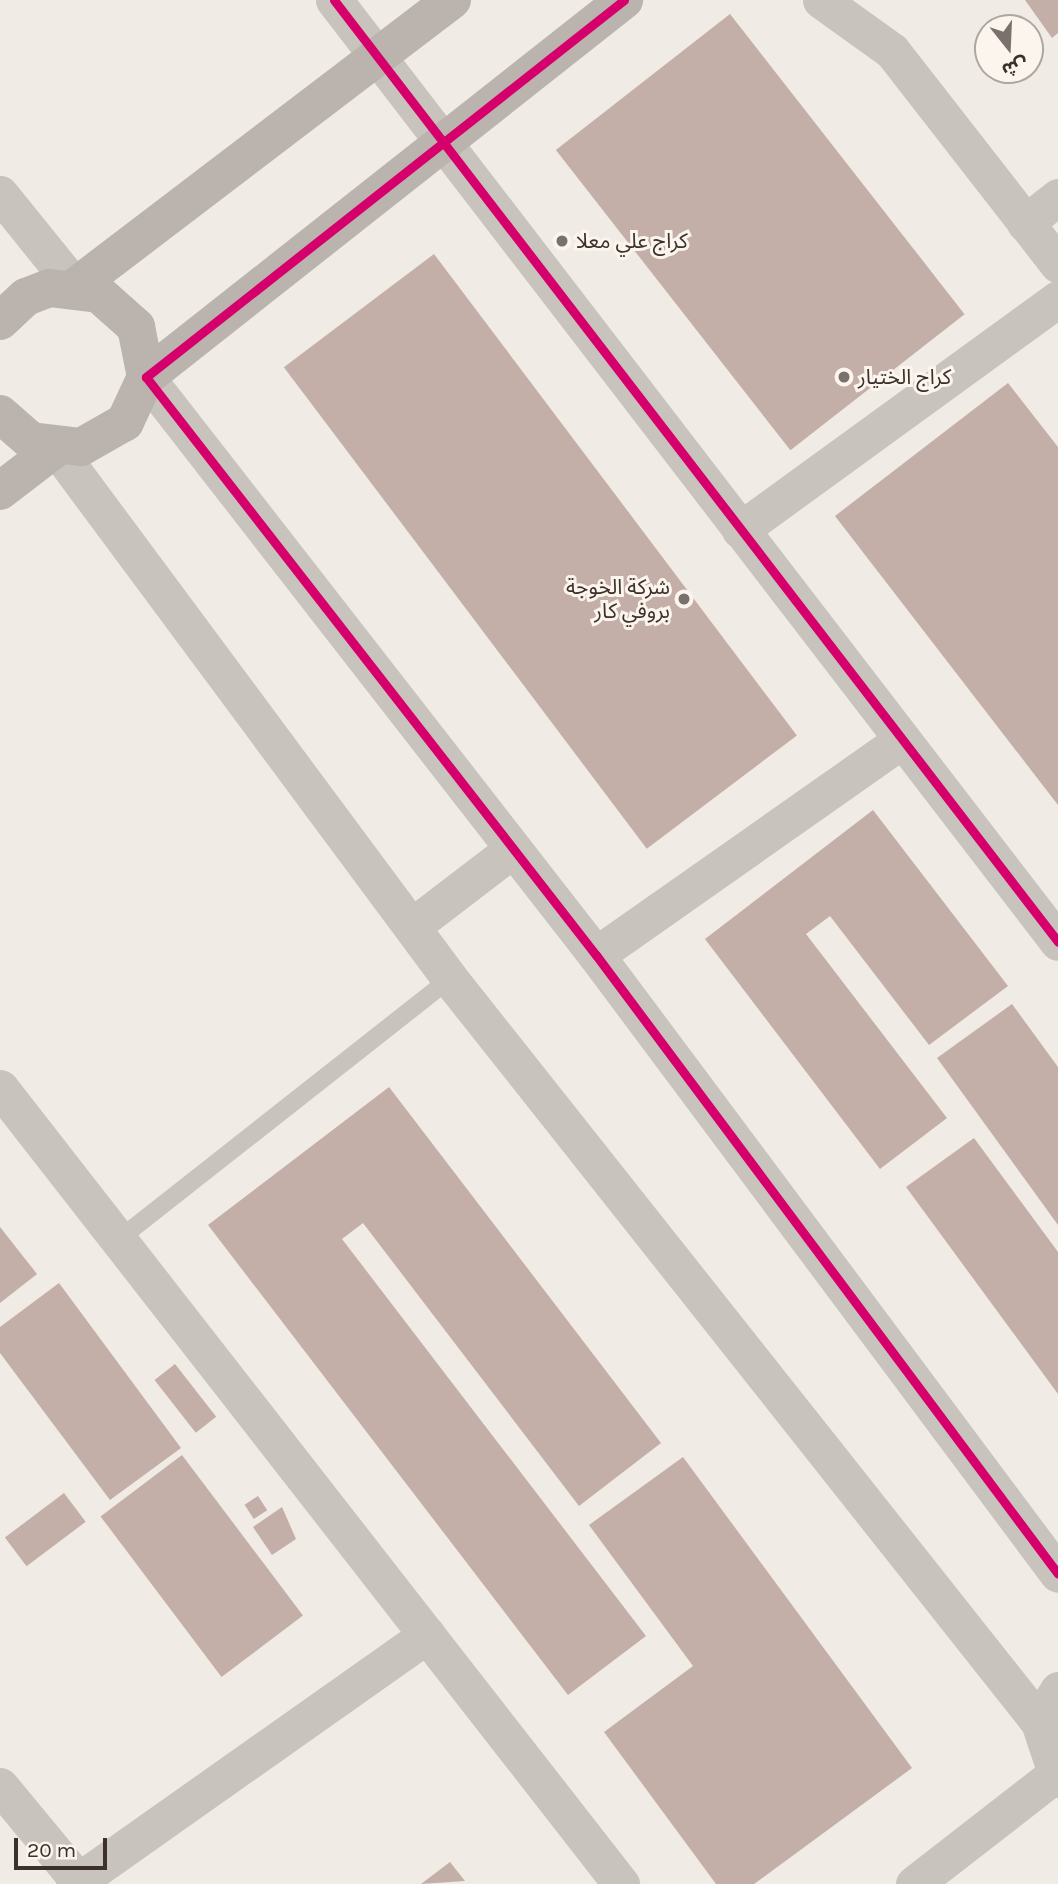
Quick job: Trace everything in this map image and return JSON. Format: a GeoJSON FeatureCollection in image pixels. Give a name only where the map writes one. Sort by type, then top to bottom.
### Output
{"type":"FeatureCollection","features":[{"type":"Feature","properties":{"kind":"street"},"geometry":{"type":"LineString","coordinates":[[334,0],[1058,942]]}},
{"type":"Feature","properties":{"kind":"street"},"geometry":{"type":"LineString","coordinates":[[0,321],[26,297],[75,287],[452,0]]}},
{"type":"Feature","properties":{"kind":"street"},"geometry":{"type":"LineString","coordinates":[[0,414],[31,441],[56,448],[81,447],[115,430],[139,401],[146,377],[624,0]]}},
{"type":"Feature","properties":{"kind":"street"},"geometry":{"type":"LineString","coordinates":[[821,0],[892,51],[1058,264]]}},
{"type":"Feature","properties":{"kind":"street"},"geometry":{"type":"LineString","coordinates":[[0,194],[75,287],[121,308],[136,327],[146,377],[596,955],[1058,1574]]}},
{"type":"Feature","properties":{"kind":"street"},"geometry":{"type":"LineString","coordinates":[[1025,223],[1058,197]]}},
{"type":"Feature","properties":{"kind":"street"},"geometry":{"type":"LineString","coordinates":[[740,530],[1058,299]]}},
{"type":"Feature","properties":{"kind":"street"},"geometry":{"type":"LineString","coordinates":[[0,491],[56,448]]}},
{"type":"Feature","properties":{"kind":"street"},"geometry":{"type":"LineString","coordinates":[[56,448],[415,924],[450,979],[1039,1722],[1056,1778],[914,1884]]}},
{"type":"Feature","properties":{"kind":"street"},"geometry":{"type":"LineString","coordinates":[[596,955],[902,740]]}},
{"type":"Feature","properties":{"kind":"street"},"geometry":{"type":"LineString","coordinates":[[415,924],[513,849]]}},
{"type":"Feature","properties":{"kind":"street"},"geometry":{"type":"LineString","coordinates":[[0,1088],[621,1884]]}},
{"type":"Feature","properties":{"kind":"street"},"geometry":{"type":"LineString","coordinates":[[0,1786],[78,1883],[427,1635]]}},
{"type":"Feature","properties":{"kind":"street"},"geometry":{"type":"LineString","coordinates":[[1039,1722],[1058,1690]]}},
{"type":"Feature","properties":{"kind":"lane"},"geometry":{"type":"LineString","coordinates":[[118,1240],[450,979]]}},
{"type":"Feature","properties":{"kind":"building"},"geometry":{"type":"Polygon","coordinates":[[[1025,0],[1058,0],[1058,33],[1052,38],[1044,27],[1044,14],[1035,14],[1025,0]]]}},
{"type":"Feature","properties":{"kind":"building"},"geometry":{"type":"Polygon","coordinates":[[[730,14],[965,314],[790,450],[556,150],[730,14]]]}},
{"type":"Feature","properties":{"kind":"building"},"geometry":{"type":"Polygon","coordinates":[[[434,254],[797,736],[647,849],[284,367],[434,254]]]}},
{"type":"Feature","properties":{"kind":"building"},"geometry":{"type":"Polygon","coordinates":[[[1008,383],[1058,447],[1058,805],[835,516],[1008,383]]]}},
{"type":"Feature","properties":{"kind":"building"},"geometry":{"type":"Polygon","coordinates":[[[873,810],[1008,986],[929,1045],[830,916],[806,934],[947,1118],[880,1169],[705,939],[873,810]]]}},
{"type":"Feature","properties":{"kind":"building"},"geometry":{"type":"Polygon","coordinates":[[[1012,1004],[1058,1067],[1058,1225],[937,1058],[1012,1004]]]}},
{"type":"Feature","properties":{"kind":"building"},"geometry":{"type":"Polygon","coordinates":[[[389,1087],[661,1443],[579,1506],[363,1223],[342,1239],[646,1636],[568,1695],[208,1225],[389,1087]]]}},
{"type":"Feature","properties":{"kind":"building"},"geometry":{"type":"Polygon","coordinates":[[[974,1138],[1058,1252],[1058,1394],[906,1187],[974,1138]]]}},
{"type":"Feature","properties":{"kind":"building"},"geometry":{"type":"Polygon","coordinates":[[[0,1227],[37,1274],[0,1303],[0,1227]]]}},
{"type":"Feature","properties":{"kind":"building"},"geometry":{"type":"Polygon","coordinates":[[[59,1283],[181,1448],[110,1500],[0,1353],[0,1327],[59,1283]]]}},
{"type":"Feature","properties":{"kind":"building"},"geometry":{"type":"Polygon","coordinates":[[[175,1364],[216,1417],[196,1433],[155,1380],[175,1364]]]}},
{"type":"Feature","properties":{"kind":"building"},"geometry":{"type":"Polygon","coordinates":[[[182,1455],[303,1616],[222,1677],[101,1516],[182,1455]]]}},
{"type":"Feature","properties":{"kind":"building"},"geometry":{"type":"Polygon","coordinates":[[[683,1457],[912,1768],[754,1884],[716,1884],[604,1732],[693,1666],[589,1525],[683,1457]]]}},
{"type":"Feature","properties":{"kind":"building"},"geometry":{"type":"Polygon","coordinates":[[[64,1493],[86,1522],[27,1566],[5,1538],[64,1493]]]}},
{"type":"Feature","properties":{"kind":"building"},"geometry":{"type":"Polygon","coordinates":[[[258,1496],[267,1510],[254,1519],[245,1505],[258,1496]]]}},
{"type":"Feature","properties":{"kind":"building"},"geometry":{"type":"Polygon","coordinates":[[[282,1507],[296,1539],[272,1555],[253,1527],[282,1507]]]}},
{"type":"Feature","properties":{"kind":"building"},"geometry":{"type":"Polygon","coordinates":[[[450,1862],[465,1881],[421,1884],[450,1862]]]}},
{"type":"Feature","properties":{"kind":"cycle path"},"geometry":{"type":"LineString","coordinates":[[334,0],[1058,942]]}},
{"type":"Feature","properties":{"kind":"cycle path"},"geometry":{"type":"LineString","coordinates":[[624,0],[146,377],[596,955],[1058,1574]]}},
{"type":"Feature","properties":{"kind":"place","name":"كراج علي معلا"},"geometry":{"type":"Point","coordinates":[562,241]}},
{"type":"Feature","properties":{"kind":"place","name":"كراج الختيار"},"geometry":{"type":"Point","coordinates":[844,377]}},
{"type":"Feature","properties":{"kind":"place","name":"شركة الخوجة بروفي كار"},"geometry":{"type":"Point","coordinates":[684,599]}}]}
